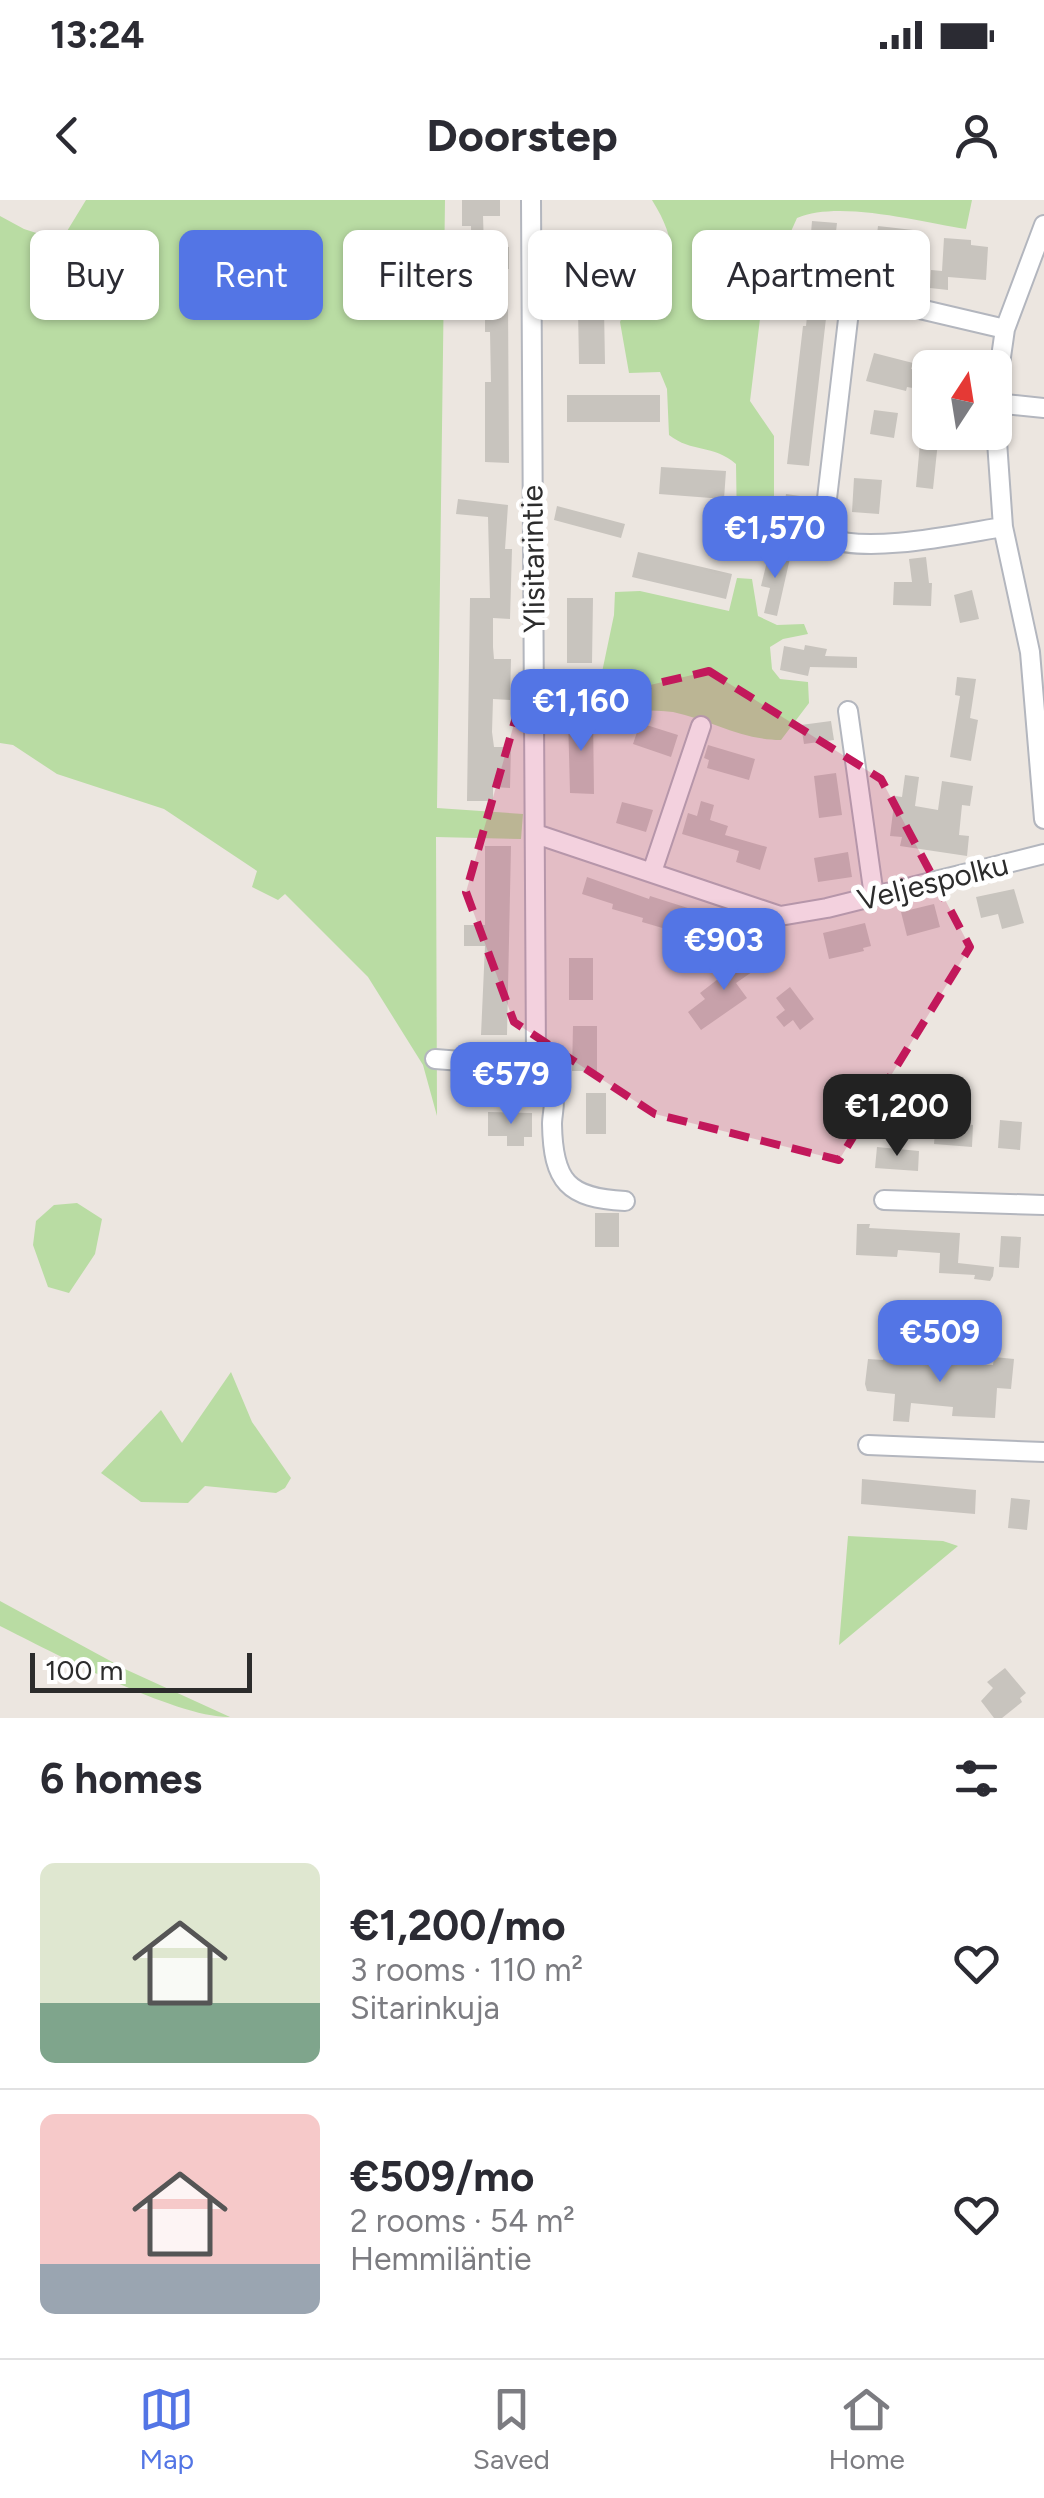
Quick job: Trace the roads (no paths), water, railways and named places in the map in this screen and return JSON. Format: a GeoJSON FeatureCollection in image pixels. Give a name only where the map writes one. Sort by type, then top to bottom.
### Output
{"type":"FeatureCollection","features":[{"type":"Feature","properties":{"kind":"street","name":"Ylisitarintie"},"geometry":{"type":"LineString","coordinates":[[531,200],[536,1058],[553,1093],[553,1144],[562,1176],[571,1188],[590,1200],[625,1202]]}},
{"type":"Feature","properties":{"kind":"street"},"geometry":{"type":"LineString","coordinates":[[1002,350],[1005,328],[1044,225]]}},
{"type":"Feature","properties":{"kind":"street"},"geometry":{"type":"LineString","coordinates":[[1003,527],[923,539],[850,543],[829,538],[824,524],[850,312],[858,300],[872,298],[1005,328]]}},
{"type":"Feature","properties":{"kind":"street"},"geometry":{"type":"LineString","coordinates":[[1012,403],[1044,408]]}},
{"type":"Feature","properties":{"kind":"street"},"geometry":{"type":"LineString","coordinates":[[998,450],[1003,527],[1030,652],[1044,820]]}},
{"type":"Feature","properties":{"kind":"street"},"geometry":{"type":"LineString","coordinates":[[848,711],[874,896]]}},
{"type":"Feature","properties":{"kind":"street"},"geometry":{"type":"LineString","coordinates":[[652,872],[700,726]]}},
{"type":"Feature","properties":{"kind":"street","name":"Veljespolku"},"geometry":{"type":"LineString","coordinates":[[536,834],[780,916],[1044,854]]}},
{"type":"Feature","properties":{"kind":"street"},"geometry":{"type":"LineString","coordinates":[[435,1059],[501,1064],[536,1058]]}},
{"type":"Feature","properties":{"kind":"street"},"geometry":{"type":"LineString","coordinates":[[884,1200],[1044,1205]]}},
{"type":"Feature","properties":{"kind":"street"},"geometry":{"type":"LineString","coordinates":[[868,1444],[1044,1452]]}}]}
